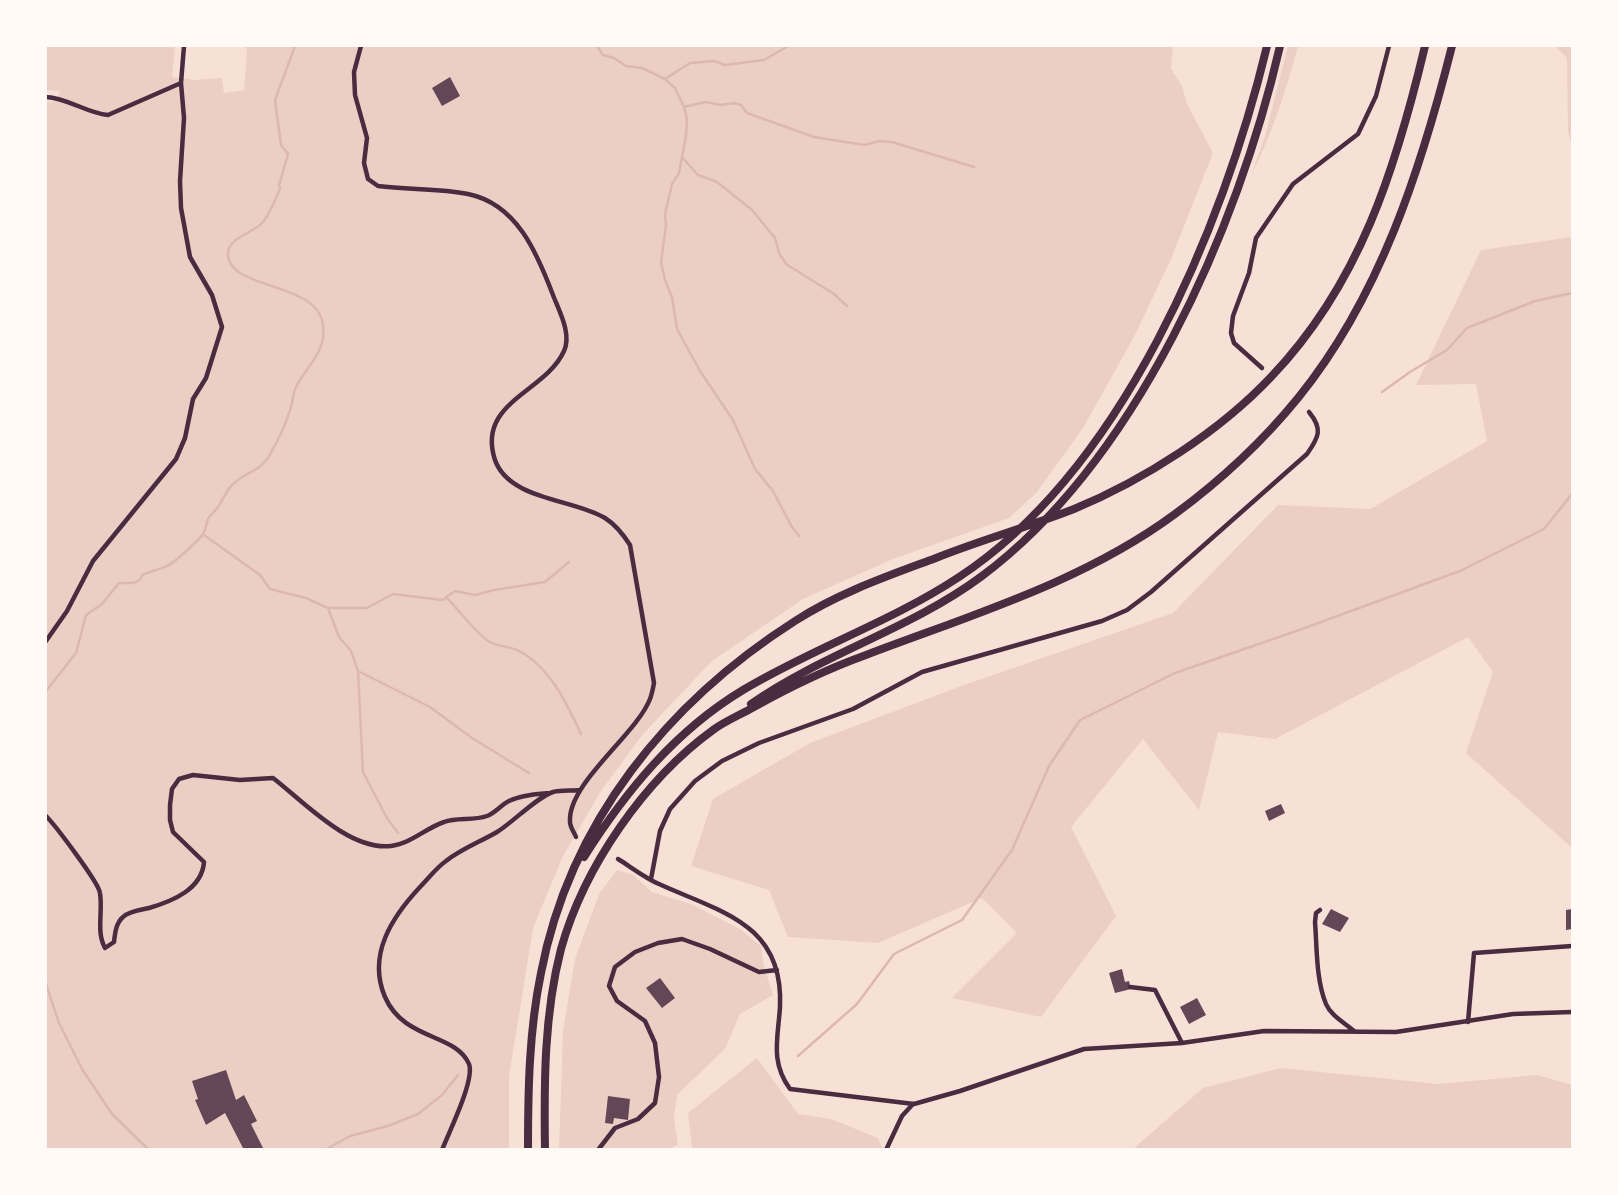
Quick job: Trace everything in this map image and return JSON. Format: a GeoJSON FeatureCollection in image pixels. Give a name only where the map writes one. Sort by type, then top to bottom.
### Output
{"type":"FeatureCollection","features":[{"type":"Feature","properties":{"kind":"highway"},"geometry":{"type":"LineString","coordinates":[[568,884],[611,815],[636,782],[665,750],[695,723],[743,690],[805,656],[888,617],[959,577],[1027,522],[1066,478],[1088,451],[1128,389],[1185,282],[1217,209],[1237,151],[1267,46]]}},
{"type":"Feature","properties":{"kind":"highway"},"geometry":{"type":"LineString","coordinates":[[545,1150],[544,1068],[551,1003],[562,949],[582,892],[624,820],[666,771],[714,729],[781,683],[896,628],[981,577],[1036,531],[1079,482],[1142,392],[1195,290],[1233,202],[1251,150],[1280,46]]}},
{"type":"Feature","properties":{"kind":"highway"},"geometry":{"type":"LineString","coordinates":[[528,1150],[528,1081],[541,973],[568,884],[603,809],[628,773],[685,706],[746,654],[798,619],[852,590],[1076,508],[1144,474],[1209,431],[1270,378],[1310,331],[1356,257],[1382,197],[1403,134],[1425,46]]}},
{"type":"Feature","properties":{"kind":"highway"},"geometry":{"type":"LineString","coordinates":[[714,729],[818,674],[1008,602],[1101,562],[1173,516],[1229,471],[1298,398],[1334,347],[1358,305],[1407,199],[1436,110],[1452,46]]}},
{"type":"Feature","properties":{"kind":"street"},"geometry":{"type":"LineString","coordinates":[[46,641],[67,611],[93,561],[176,459],[185,439],[193,398],[206,378],[222,327],[212,295],[190,257],[181,208],[184,118],[181,83],[184,46]]}},
{"type":"Feature","properties":{"kind":"street"},"geometry":{"type":"LineString","coordinates":[[361,46],[354,72],[355,95],[367,138],[364,163],[368,179],[378,186],[470,195],[503,209],[524,234],[545,274],[559,312],[567,337],[565,350],[554,366],[499,414],[492,449],[497,465],[506,478],[533,493],[603,517],[619,529],[630,545],[653,683],[650,699],[641,715],[580,790],[571,807],[569,824],[576,837]]}},
{"type":"Feature","properties":{"kind":"street"},"geometry":{"type":"LineString","coordinates":[[1262,368],[1234,343],[1231,334],[1233,316],[1249,273],[1256,238],[1293,184],[1358,134],[1376,96],[1389,46]]}},
{"type":"Feature","properties":{"kind":"street"},"geometry":{"type":"LineString","coordinates":[[46,97],[56,98],[96,114],[108,115],[181,83]]}},
{"type":"Feature","properties":{"kind":"street"},"geometry":{"type":"LineString","coordinates":[[651,880],[660,831],[670,809],[695,781],[722,761],[759,743],[853,709],[922,672],[1102,621],[1127,610],[1151,592],[1307,454],[1318,435],[1318,423],[1309,412]]}},
{"type":"Feature","properties":{"kind":"street"},"geometry":{"type":"LineString","coordinates":[[46,816],[100,890],[100,939],[105,948],[114,942],[116,929],[124,915],[178,897],[192,888],[203,874],[204,862],[173,832],[170,820],[172,789],[179,779],[193,775],[240,779],[273,778],[346,834],[367,844],[391,846],[447,821],[486,816],[510,801],[533,794],[580,790]]}},
{"type":"Feature","properties":{"kind":"street"},"geometry":{"type":"LineString","coordinates":[[442,1150],[469,1079],[470,1066],[461,1051],[410,1027],[396,1015],[380,981],[379,961],[383,938],[401,909],[446,860],[498,831],[551,793]]}},
{"type":"Feature","properties":{"kind":"street"},"geometry":{"type":"LineString","coordinates":[[618,859],[651,880],[707,903],[753,931],[769,947],[777,970],[780,1003],[776,1058],[781,1077],[790,1089],[914,1104],[1084,1049],[1182,1043],[1264,1031],[1396,1032],[1513,1014],[1573,1012]]}},
{"type":"Feature","properties":{"kind":"street"},"geometry":{"type":"LineString","coordinates":[[1320,910],[1316,913],[1315,922],[1326,1005],[1355,1032]]}},
{"type":"Feature","properties":{"kind":"street"},"geometry":{"type":"LineString","coordinates":[[598,1150],[615,1128],[638,1119],[655,1103],[659,1077],[655,1043],[645,1021],[617,1001],[609,986],[615,967],[635,952],[658,943],[682,939],[759,972],[777,970]]}},
{"type":"Feature","properties":{"kind":"street"},"geometry":{"type":"LineString","coordinates":[[1468,1022],[1474,953],[1573,946]]}},
{"type":"Feature","properties":{"kind":"street"},"geometry":{"type":"LineString","coordinates":[[1130,986],[1154,990],[1182,1043]]}},
{"type":"Feature","properties":{"kind":"street"},"geometry":{"type":"LineString","coordinates":[[886,1150],[902,1116],[914,1104]]}},
{"type":"Feature","properties":{"kind":"shaded area"},"geometry":{"type":"Polygon","coordinates":[[[46,46],[175,46],[172,77],[196,80],[222,78],[224,93],[244,90],[247,50],[244,46],[1173,46],[1171,69],[1182,86],[1187,104],[1213,153],[1171,259],[1134,337],[1083,428],[1037,492],[1009,518],[893,559],[803,599],[712,661],[643,734],[601,791],[563,856],[533,928],[509,1077],[509,1149],[46,1149],[46,102],[56,101],[60,91],[46,90],[46,46]]]}},
{"type":"Feature","properties":{"kind":"shaded area"},"geometry":{"type":"Polygon","coordinates":[[[1288,46],[1298,46],[1278,112],[1251,176],[1265,136],[1288,46]]]}},
{"type":"Feature","properties":{"kind":"shaded area"},"geometry":{"type":"Polygon","coordinates":[[[1555,46],[1572,46],[1572,147],[1568,132],[1567,58],[1555,46]]]}},
{"type":"Feature","properties":{"kind":"shaded area"},"geometry":{"type":"Polygon","coordinates":[[[1572,237],[1572,848],[1466,753],[1493,672],[1468,637],[1275,739],[1218,732],[1199,810],[1143,739],[1071,827],[1116,916],[1041,1017],[952,998],[1017,933],[982,898],[878,943],[788,937],[769,890],[691,866],[713,799],[810,743],[964,685],[1173,613],[1278,505],[1370,509],[1487,441],[1476,384],[1416,385],[1481,250],[1572,237]]]}},
{"type":"Feature","properties":{"kind":"shaded area"},"geometry":{"type":"Polygon","coordinates":[[[617,870],[633,875],[652,892],[691,904],[740,929],[761,946],[763,963],[773,995],[740,1014],[725,1049],[677,1095],[674,1118],[678,1145],[666,1150],[559,1150],[563,1031],[575,959],[599,894],[617,870]]]}},
{"type":"Feature","properties":{"kind":"shaded area"},"geometry":{"type":"Polygon","coordinates":[[[757,1058],[798,1114],[831,1119],[878,1138],[883,1149],[692,1149],[688,1113],[757,1058]]]}},
{"type":"Feature","properties":{"kind":"shaded area"},"geometry":{"type":"Polygon","coordinates":[[[1281,1068],[1438,1084],[1537,1075],[1572,1085],[1572,1149],[1133,1149],[1203,1088],[1281,1068]]]}},
{"type":"Feature","properties":{"kind":"building"},"geometry":{"type":"Polygon","coordinates":[[[450,77],[460,96],[442,106],[432,88],[450,77]]]}},
{"type":"Feature","properties":{"kind":"building"},"geometry":{"type":"Polygon","coordinates":[[[1281,804],[1285,813],[1269,821],[1265,811],[1281,804]]]}},
{"type":"Feature","properties":{"kind":"building"},"geometry":{"type":"Polygon","coordinates":[[[1331,909],[1349,918],[1340,932],[1322,924],[1331,909]]]}},
{"type":"Feature","properties":{"kind":"building"},"geometry":{"type":"Polygon","coordinates":[[[1572,909],[1572,929],[1566,930],[1566,910],[1572,909]]]}},
{"type":"Feature","properties":{"kind":"building"},"geometry":{"type":"Polygon","coordinates":[[[1122,969],[1125,982],[1129,981],[1131,989],[1115,993],[1109,973],[1122,969]]]}},
{"type":"Feature","properties":{"kind":"building"},"geometry":{"type":"Polygon","coordinates":[[[660,978],[675,998],[662,1008],[646,988],[660,978]]]}},
{"type":"Feature","properties":{"kind":"building"},"geometry":{"type":"Polygon","coordinates":[[[1197,998],[1206,1015],[1189,1024],[1180,1007],[1197,998]]]}},
{"type":"Feature","properties":{"kind":"building"},"geometry":{"type":"Polygon","coordinates":[[[226,1070],[236,1100],[244,1095],[257,1121],[251,1124],[264,1150],[244,1150],[225,1113],[206,1125],[195,1100],[198,1099],[192,1081],[226,1070]]]}},
{"type":"Feature","properties":{"kind":"building"},"geometry":{"type":"Polygon","coordinates":[[[608,1096],[630,1099],[628,1120],[614,1118],[613,1124],[605,1123],[608,1096]]]}},
{"type":"Feature","properties":{"kind":"waterway"},"geometry":{"type":"LineString","coordinates":[[46,691],[76,653],[86,615],[102,604],[119,583],[134,583],[141,579],[142,575],[167,566],[180,557],[203,534],[209,517],[232,485],[265,461],[284,426],[296,387],[319,351],[323,325],[317,311],[306,300],[290,292],[241,274],[231,264],[228,252],[237,239],[263,222],[280,189],[288,154],[281,145],[275,100],[295,46]]}},
{"type":"Feature","properties":{"kind":"waterway"},"geometry":{"type":"LineString","coordinates":[[597,46],[603,55],[665,79],[675,88],[684,107],[687,119],[686,136],[679,173],[672,184],[665,214],[661,262],[672,297],[677,329],[700,371],[733,420],[755,469],[773,491],[799,536]]}},
{"type":"Feature","properties":{"kind":"waterway"},"geometry":{"type":"LineString","coordinates":[[665,79],[690,63],[714,61],[725,65],[764,60],[788,46]]}},
{"type":"Feature","properties":{"kind":"waterway"},"geometry":{"type":"LineString","coordinates":[[684,107],[705,102],[721,105],[734,103],[741,105],[747,113],[814,137],[865,145],[879,141],[892,142],[974,167]]}},
{"type":"Feature","properties":{"kind":"waterway"},"geometry":{"type":"LineString","coordinates":[[682,157],[698,175],[717,182],[752,210],[775,238],[779,253],[786,264],[834,294],[847,306]]}},
{"type":"Feature","properties":{"kind":"waterway"},"geometry":{"type":"LineString","coordinates":[[1382,392],[1447,350],[1467,328],[1535,301],[1572,293]]}},
{"type":"Feature","properties":{"kind":"waterway"},"geometry":{"type":"LineString","coordinates":[[798,1056],[857,1004],[894,954],[962,920],[1012,850],[1049,766],[1080,720],[1175,673],[1460,571],[1544,529],[1572,494]]}},
{"type":"Feature","properties":{"kind":"waterway"},"geometry":{"type":"LineString","coordinates":[[204,535],[260,575],[270,589],[306,598],[328,608],[367,608],[393,594],[442,600],[455,591],[475,595],[545,582],[569,562]]}},
{"type":"Feature","properties":{"kind":"waterway"},"geometry":{"type":"LineString","coordinates":[[446,597],[488,641],[519,651],[540,666],[556,687],[581,734]]}},
{"type":"Feature","properties":{"kind":"waterway"},"geometry":{"type":"LineString","coordinates":[[328,608],[339,637],[351,651],[358,671],[363,772],[398,833]]}},
{"type":"Feature","properties":{"kind":"waterway"},"geometry":{"type":"LineString","coordinates":[[358,671],[430,707],[472,738],[529,773]]}},
{"type":"Feature","properties":{"kind":"waterway"},"geometry":{"type":"LineString","coordinates":[[46,984],[59,1023],[82,1069],[112,1114],[149,1150]]}},
{"type":"Feature","properties":{"kind":"waterway"},"geometry":{"type":"LineString","coordinates":[[325,1150],[350,1136],[388,1126],[418,1114],[442,1095],[458,1075]]}}]}
